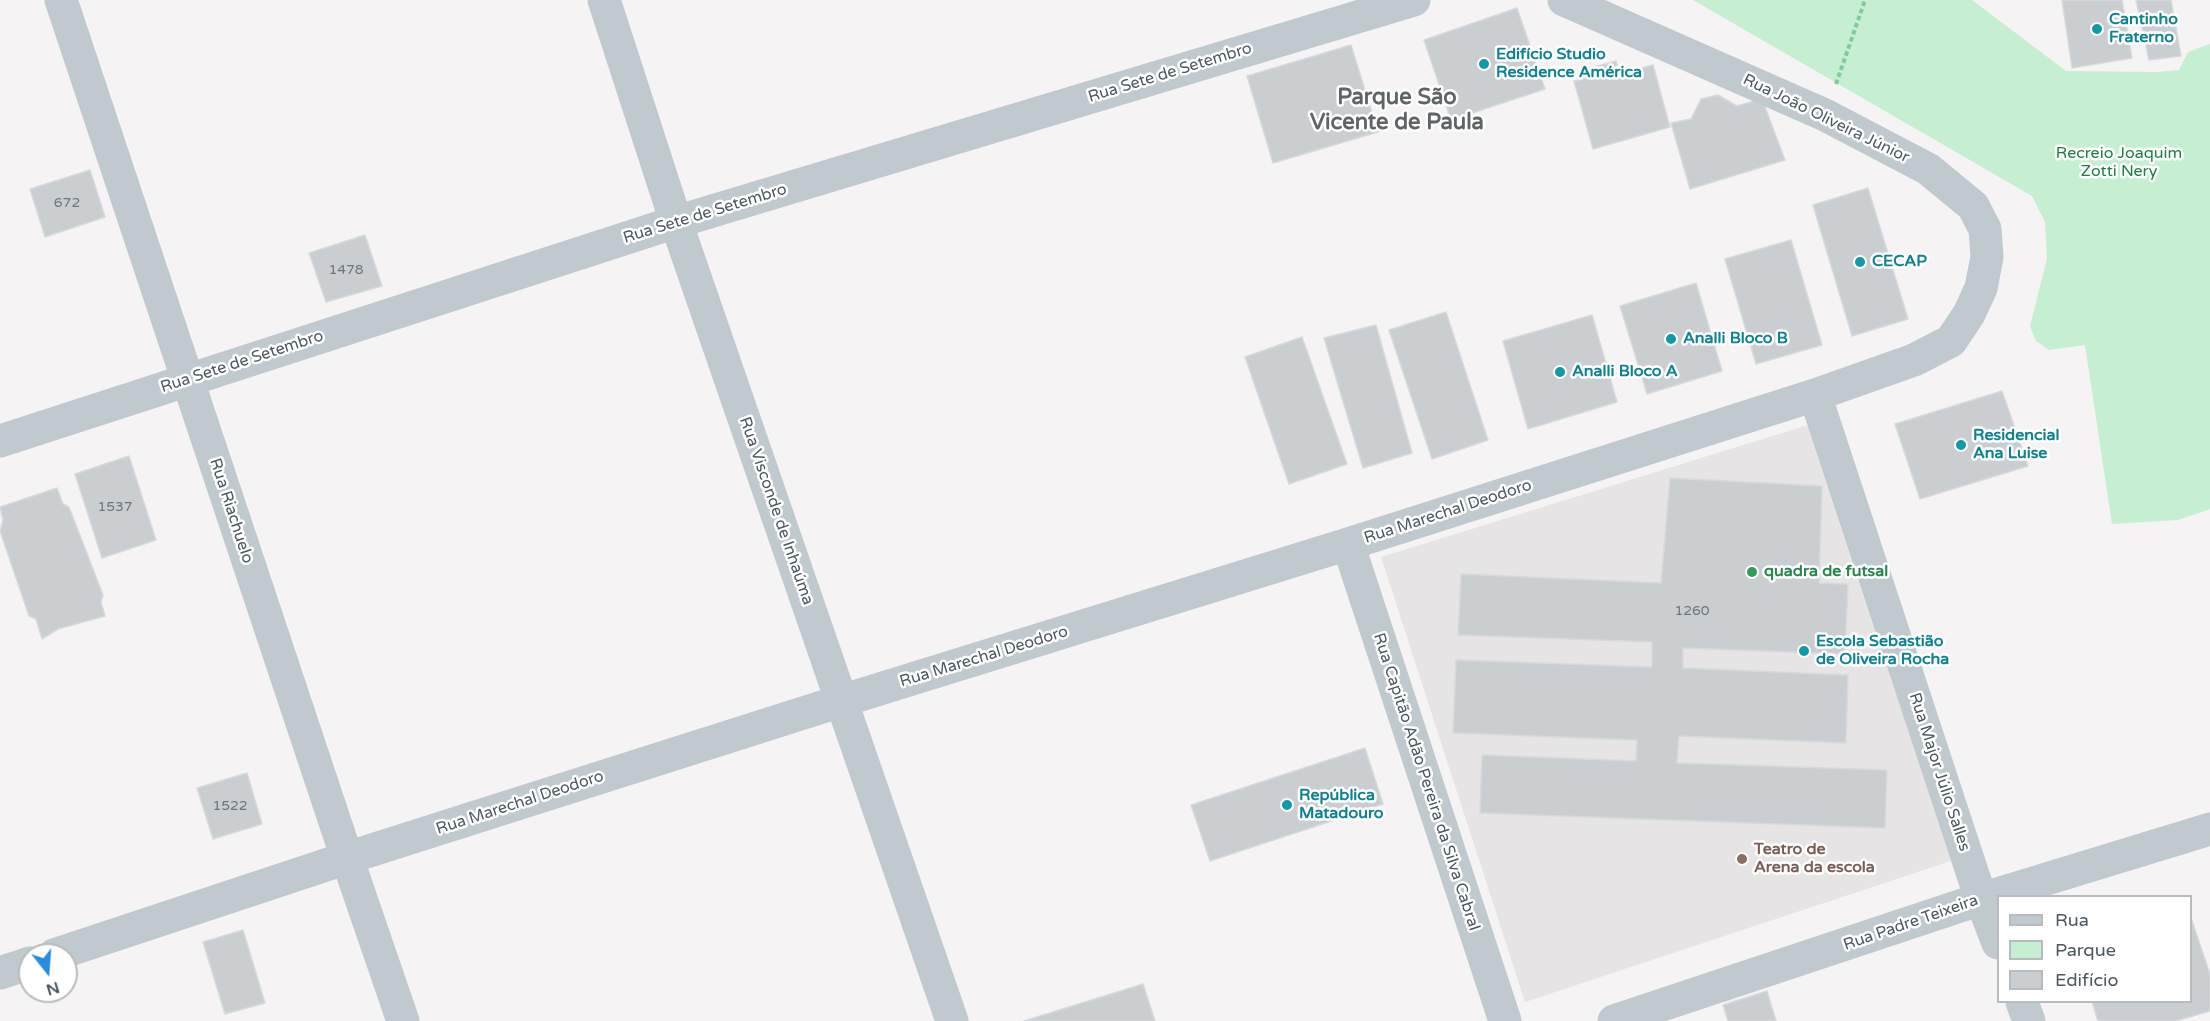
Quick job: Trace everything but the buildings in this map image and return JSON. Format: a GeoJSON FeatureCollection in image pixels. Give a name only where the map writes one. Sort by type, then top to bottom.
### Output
{"type":"FeatureCollection","features":[{"type":"Feature","properties":{"kind":"street","name":"Rua Riachuelo"},"geometry":{"type":"LineString","coordinates":[[61,0],[403,1021]]}},
{"type":"Feature","properties":{"kind":"street","name":"Rua Visconde de Inhaúma"},"geometry":{"type":"LineString","coordinates":[[604,0],[676,222],[952,1021]]}},
{"type":"Feature","properties":{"kind":"street","name":"Rua Sete de Setembro"},"geometry":{"type":"LineString","coordinates":[[0,441],[676,222],[1414,0]]}},
{"type":"Feature","properties":{"kind":"street","name":"Rua João Oliveira Júnior"},"geometry":{"type":"LineString","coordinates":[[1564,0],[1825,115],[1928,170],[1973,206],[1985,229],[1987,257],[1981,288],[1969,314],[1951,341],[1914,360]]}},
{"type":"Feature","properties":{"kind":"street","name":"Rua Marechal Deodoro"},"geometry":{"type":"LineString","coordinates":[[78,947],[347,858],[1815,395],[1914,360]]}},
{"type":"Feature","properties":{"kind":"street","name":"Rua Major Júlio Salles"},"geometry":{"type":"LineString","coordinates":[[1815,395],[1981,899],[1997,940]]}},
{"type":"Feature","properties":{"kind":"street","name":"Rua Capitão Adão Pereira da Silva Cabral"},"geometry":{"type":"LineString","coordinates":[[1348,544],[1505,1021]]}},
{"type":"Feature","properties":{"kind":"street","name":"Rua Padre Teixeira"},"geometry":{"type":"LineString","coordinates":[[1614,1021],[1981,899],[2210,829]]}},
{"type":"Feature","properties":{"kind":"street"},"geometry":{"type":"LineString","coordinates":[[0,973],[18,967]]}},
{"type":"Feature","properties":{"kind":"street"},"geometry":{"type":"LineString","coordinates":[[2022,1003],[2029,1021]]}},
{"type":"Feature","properties":{"kind":"path"},"geometry":{"type":"LineString","coordinates":[[1825,115],[1865,0]]}},
{"type":"Feature","properties":{"kind":"shaded area"},"geometry":{"type":"Polygon","coordinates":[[[1808,425],[1951,861],[1525,1002],[1381,557],[1808,425]]]}},
{"type":"Feature","properties":{"kind":"green space","name":"Recreio Joaquim Zotti Nery"},"geometry":{"type":"Polygon","coordinates":[[[1693,0],[1972,0],[2066,71],[2157,72],[2179,70],[2188,52],[2210,44],[2210,509],[2178,520],[2112,524],[2085,345],[2049,350],[2036,341],[2030,326],[2047,258],[2045,222],[2032,196],[1693,0]]]}},
{"type":"Feature","properties":{"kind":"place","name":"Cantinho Fraterno"},"geometry":{"type":"Point","coordinates":[2097,29]}},
{"type":"Feature","properties":{"kind":"place","name":"Edifício Studio Residence América"},"geometry":{"type":"Point","coordinates":[1484,64]}},
{"type":"Feature","properties":{"kind":"place","name":"CECAP"},"geometry":{"type":"Point","coordinates":[1860,262]}},
{"type":"Feature","properties":{"kind":"place","name":"Analli Bloco B"},"geometry":{"type":"Point","coordinates":[1671,339]}},
{"type":"Feature","properties":{"kind":"place","name":"Analli Bloco A"},"geometry":{"type":"Point","coordinates":[1560,372]}},
{"type":"Feature","properties":{"kind":"place","name":"Residencial Ana Luise"},"geometry":{"type":"Point","coordinates":[1961,445]}},
{"type":"Feature","properties":{"kind":"place","name":"quadra de futsal"},"geometry":{"type":"Point","coordinates":[1752,572]}},
{"type":"Feature","properties":{"kind":"place","name":"Escola Sebastião de Oliveira Rocha"},"geometry":{"type":"Point","coordinates":[1804,651]}},
{"type":"Feature","properties":{"kind":"place","name":"República Matadouro"},"geometry":{"type":"Point","coordinates":[1287,805]}},
{"type":"Feature","properties":{"kind":"place","name":"Teatro de Arena da escola"},"geometry":{"type":"Point","coordinates":[1742,859]}},
{"type":"Feature","properties":{"kind":"district","name":"Parque São Vicente de Paula"},"geometry":{"type":"Point","coordinates":[1397,110]}}]}
